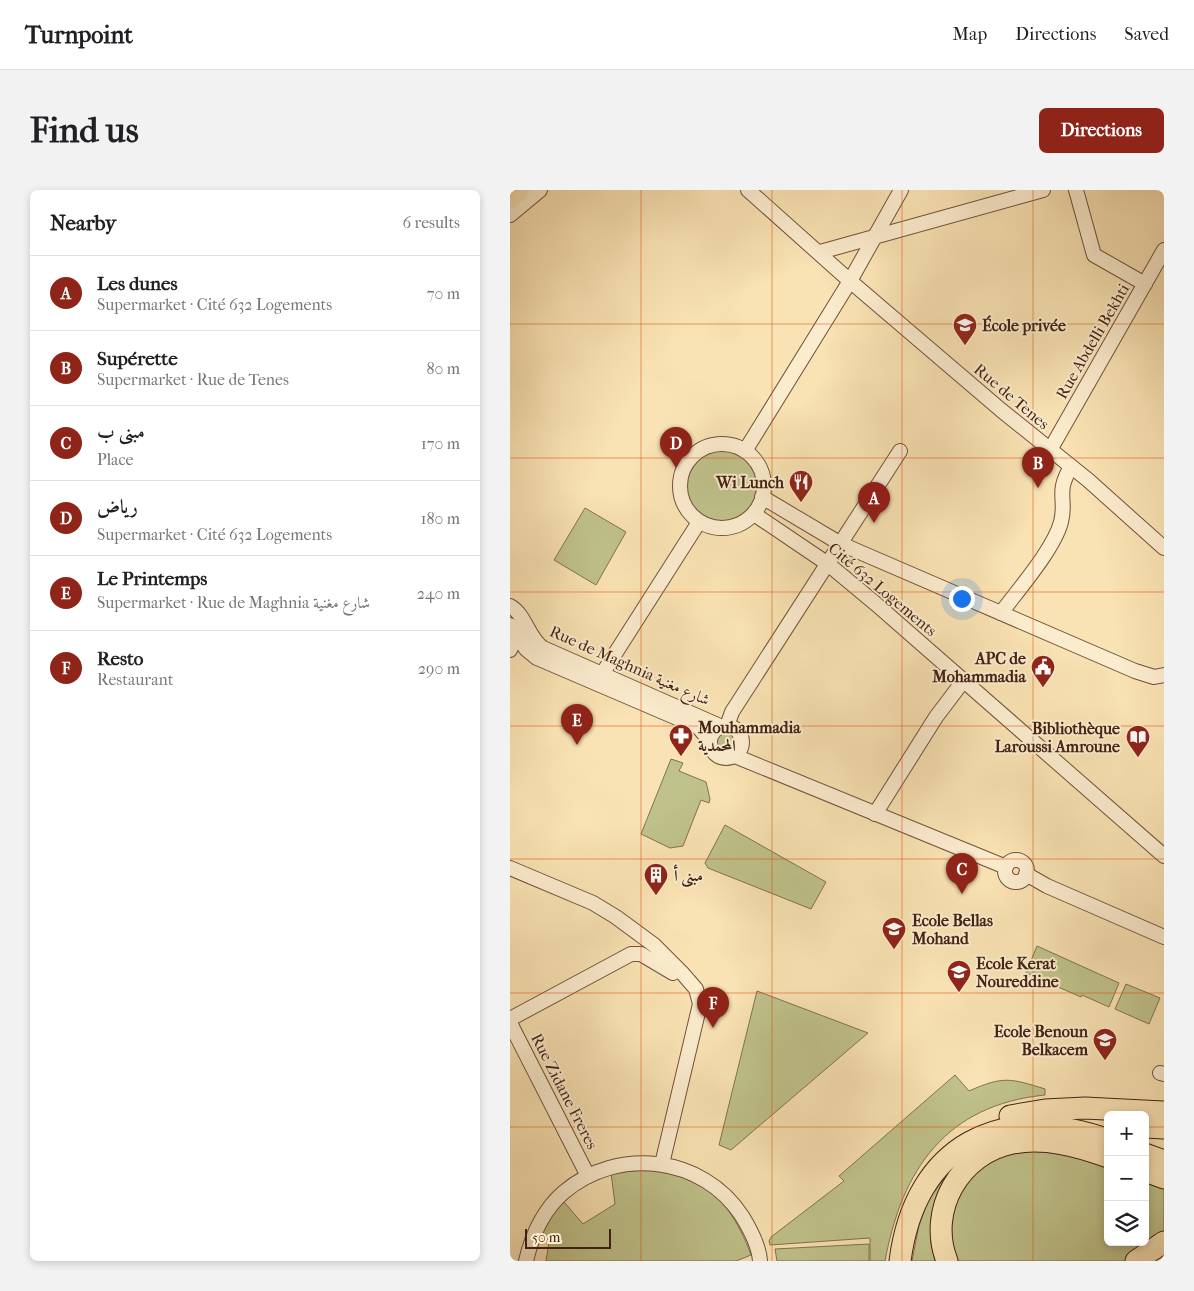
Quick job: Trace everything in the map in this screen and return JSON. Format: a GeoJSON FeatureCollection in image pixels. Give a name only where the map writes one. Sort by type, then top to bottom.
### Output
{"type":"FeatureCollection","features":[{"type":"Feature","properties":{"kind":"highway"},"geometry":{"type":"LineString","coordinates":[[510,198],[519,190]]}},
{"type":"Feature","properties":{"kind":"highway"},"geometry":{"type":"LineString","coordinates":[[987,1134],[997,1120],[1045,1110],[1085,1108],[1164,1112]]}},
{"type":"Feature","properties":{"kind":"highway"},"geometry":{"type":"LineString","coordinates":[[900,1261],[910,1217],[925,1185],[946,1159],[963,1145],[987,1134],[1025,1121],[1042,1119],[1104,1123]]}},
{"type":"Feature","properties":{"kind":"highway"},"geometry":{"type":"LineString","coordinates":[[987,1134],[1045,1126],[1086,1133],[1104,1139]]}},
{"type":"Feature","properties":{"kind":"highway"},"geometry":{"type":"LineString","coordinates":[[1149,1127],[1164,1128]]}},
{"type":"Feature","properties":{"kind":"highway"},"geometry":{"type":"LineString","coordinates":[[947,1261],[942,1241],[942,1224],[947,1197],[961,1174],[982,1156],[1013,1143],[1044,1142],[1075,1147],[1105,1156]]}},
{"type":"Feature","properties":{"kind":"highway"},"geometry":{"type":"LineString","coordinates":[[1149,1155],[1164,1161]]}},
{"type":"Feature","properties":{"kind":"highway"},"geometry":{"type":"LineString","coordinates":[[1149,1172],[1164,1178]]}},
{"type":"Feature","properties":{"kind":"highway"},"geometry":{"type":"LineString","coordinates":[[1136,1261],[1164,1242]]}},
{"type":"Feature","properties":{"kind":"street"},"geometry":{"type":"LineString","coordinates":[[510,216],[540,190]]}},
{"type":"Feature","properties":{"kind":"street","name":"Rue de Tenes"},"geometry":{"type":"LineString","coordinates":[[748,190],[850,280],[1164,548]]}},
{"type":"Feature","properties":{"kind":"street"},"geometry":{"type":"LineString","coordinates":[[745,451],[850,280],[901,190]]}},
{"type":"Feature","properties":{"kind":"street"},"geometry":{"type":"LineString","coordinates":[[820,252],[1043,190]]}},
{"type":"Feature","properties":{"kind":"street"},"geometry":{"type":"LineString","coordinates":[[1076,190],[1094,255],[1145,284]]}},
{"type":"Feature","properties":{"kind":"street","name":"Rue Abdelli Bekhti"},"geometry":{"type":"LineString","coordinates":[[1050,450],[1164,250]]}},
{"type":"Feature","properties":{"kind":"street"},"geometry":{"type":"LineString","coordinates":[[720,444],[733,446],[745,451],[760,469],[764,481],[762,497],[754,514],[745,522],[728,528],[710,527],[699,522],[690,514],[681,496],[681,476],[686,464],[695,454],[706,447],[720,444]]}},
{"type":"Feature","properties":{"kind":"street"},"geometry":{"type":"LineString","coordinates":[[725,727],[732,712],[900,451]]}},
{"type":"Feature","properties":{"kind":"street"},"geometry":{"type":"LineString","coordinates":[[1001,613],[1058,530],[1063,510],[1062,486],[1071,467]]}},
{"type":"Feature","properties":{"kind":"street"},"geometry":{"type":"LineString","coordinates":[[762,497],[841,544],[1135,671],[1154,676],[1164,675]]}},
{"type":"Feature","properties":{"kind":"street","name":"Cité 632 Logements"},"geometry":{"type":"LineString","coordinates":[[754,514],[828,564],[964,680],[1164,856]]}},
{"type":"Feature","properties":{"kind":"street"},"geometry":{"type":"LineString","coordinates":[[599,679],[699,522]]}},
{"type":"Feature","properties":{"kind":"street","name":"Rue de Maghnia شارع مغنية"},"geometry":{"type":"LineString","coordinates":[[510,606],[521,616],[519,630],[536,658],[599,679],[725,727]]}},
{"type":"Feature","properties":{"kind":"street"},"geometry":{"type":"LineString","coordinates":[[510,650],[519,630]]}},
{"type":"Feature","properties":{"kind":"street","name":"Rue de Maghnia شارع مغنية"},"geometry":{"type":"LineString","coordinates":[[599,679],[698,727],[710,741]]}},
{"type":"Feature","properties":{"kind":"street"},"geometry":{"type":"LineString","coordinates":[[875,814],[936,717],[964,680]]}},
{"type":"Feature","properties":{"kind":"street"},"geometry":{"type":"LineString","coordinates":[[735,756],[741,748],[742,738],[736,730],[725,727],[714,732],[710,741],[713,751],[720,757],[735,756],[1006,868],[1012,861],[1019,861],[1024,864],[1026,874],[1047,886],[1164,937]]}},
{"type":"Feature","properties":{"kind":"street"},"geometry":{"type":"LineString","coordinates":[[510,868],[593,903],[616,917],[654,946],[696,988],[700,1004],[662,1164]]}},
{"type":"Feature","properties":{"kind":"street"},"geometry":{"type":"LineString","coordinates":[[510,1021],[631,954],[641,954],[650,958],[696,988]]}},
{"type":"Feature","properties":{"kind":"street","name":"Rue Zidane Freres"},"geometry":{"type":"LineString","coordinates":[[510,1021],[588,1176]]}},
{"type":"Feature","properties":{"kind":"street"},"geometry":{"type":"LineString","coordinates":[[526,1261],[531,1240],[545,1214],[564,1192],[588,1176],[620,1165],[637,1163],[662,1164],[690,1172],[714,1186],[735,1205],[750,1229],[760,1261]]}},
{"type":"Feature","properties":{"kind":"green space"},"geometry":{"type":"Polygon","coordinates":[[[722,451],[736,454],[748,461],[755,473],[758,487],[755,501],[748,513],[736,520],[722,523],[708,520],[696,513],[689,501],[686,487],[689,473],[696,461],[708,454],[722,451]]]}},
{"type":"Feature","properties":{"kind":"green space"},"geometry":{"type":"Polygon","coordinates":[[[585,508],[626,532],[596,585],[554,560],[585,508]]]}},
{"type":"Feature","properties":{"kind":"green space"},"geometry":{"type":"Polygon","coordinates":[[[726,731],[734,734],[737,742],[734,750],[726,753],[718,750],[715,742],[718,734],[726,731]]]}},
{"type":"Feature","properties":{"kind":"green space"},"geometry":{"type":"Polygon","coordinates":[[[671,759],[683,763],[679,771],[706,782],[710,799],[709,803],[701,800],[683,846],[670,848],[641,834],[671,759]]]}},
{"type":"Feature","properties":{"kind":"green space"},"geometry":{"type":"Polygon","coordinates":[[[725,825],[826,882],[811,909],[708,868],[705,863],[725,825]]]}},
{"type":"Feature","properties":{"kind":"green space"},"geometry":{"type":"Polygon","coordinates":[[[1037,946],[1119,983],[1109,1007],[1026,973],[1037,946]]]}},
{"type":"Feature","properties":{"kind":"green space"},"geometry":{"type":"Polygon","coordinates":[[[1126,984],[1160,998],[1149,1024],[1115,1009],[1126,984]]]}},
{"type":"Feature","properties":{"kind":"green space"},"geometry":{"type":"Polygon","coordinates":[[[757,991],[868,1033],[731,1150],[719,1145],[757,991]]]}},
{"type":"Feature","properties":{"kind":"green space"},"geometry":{"type":"Polygon","coordinates":[[[955,1075],[969,1091],[990,1083],[1007,1080],[1045,1089],[1045,1095],[1010,1101],[981,1112],[955,1128],[934,1147],[917,1171],[903,1198],[885,1261],[870,1261],[870,1238],[770,1245],[771,1237],[844,1181],[839,1176],[955,1075]]]}},
{"type":"Feature","properties":{"kind":"green space"},"geometry":{"type":"Polygon","coordinates":[[[1046,1149],[1104,1163],[1104,1246],[1147,1246],[1125,1261],[951,1261],[947,1225],[966,1180],[1000,1155],[1046,1149]]]}},
{"type":"Feature","properties":{"kind":"green space"},"geometry":{"type":"Polygon","coordinates":[[[963,1153],[931,1225],[931,1244],[935,1261],[912,1261],[919,1225],[928,1200],[963,1153]]]}},
{"type":"Feature","properties":{"kind":"green space"},"geometry":{"type":"Polygon","coordinates":[[[654,1169],[688,1178],[710,1191],[719,1199],[735,1220],[751,1255],[736,1261],[546,1261],[549,1242],[540,1237],[554,1211],[564,1202],[583,1224],[615,1204],[611,1173],[654,1169]]]}},
{"type":"Feature","properties":{"kind":"green space"},"geometry":{"type":"Polygon","coordinates":[[[1149,1179],[1164,1185],[1164,1234],[1149,1244],[1149,1179]]]}},
{"type":"Feature","properties":{"kind":"green space"},"geometry":{"type":"Polygon","coordinates":[[[869,1244],[869,1261],[777,1261],[775,1249],[869,1244]]]}},
{"type":"Feature","properties":{"kind":"place","name":"École privée"},"geometry":{"type":"Point","coordinates":[965,346]}},
{"type":"Feature","properties":{"kind":"place","name":"رياض"},"geometry":{"type":"Point","coordinates":[676,468]}},
{"type":"Feature","properties":{"kind":"place","name":"Supérette"},"geometry":{"type":"Point","coordinates":[1038,488]}},
{"type":"Feature","properties":{"kind":"place","name":"Wi Lunch"},"geometry":{"type":"Point","coordinates":[801,503]}},
{"type":"Feature","properties":{"kind":"place","name":"Les dunes"},"geometry":{"type":"Point","coordinates":[874,523]}},
{"type":"Feature","properties":{"kind":"place","name":"APC de Mohammadia"},"geometry":{"type":"Point","coordinates":[1043,688]}},
{"type":"Feature","properties":{"kind":"place","name":"Le Printemps"},"geometry":{"type":"Point","coordinates":[577,745]}},
{"type":"Feature","properties":{"kind":"place","name":"Mouhammadia المحمدية"},"geometry":{"type":"Point","coordinates":[681,757]}},
{"type":"Feature","properties":{"kind":"place","name":"Bibliothèque Laroussi Amroune"},"geometry":{"type":"Point","coordinates":[1138,758]}},
{"type":"Feature","properties":{"kind":"place","name":"مبنى ب"},"geometry":{"type":"Point","coordinates":[962,894]}},
{"type":"Feature","properties":{"kind":"place","name":"مبنى أ"},"geometry":{"type":"Point","coordinates":[656,896]}},
{"type":"Feature","properties":{"kind":"place","name":"Ecole Bellas Mohand"},"geometry":{"type":"Point","coordinates":[894,950]}},
{"type":"Feature","properties":{"kind":"place","name":"Ecole Kerat Noureddine"},"geometry":{"type":"Point","coordinates":[959,993]}},
{"type":"Feature","properties":{"kind":"place","name":"Resto"},"geometry":{"type":"Point","coordinates":[713,1028]}},
{"type":"Feature","properties":{"kind":"place","name":"Ecole Benoun Belkacem"},"geometry":{"type":"Point","coordinates":[1105,1061]}}]}
